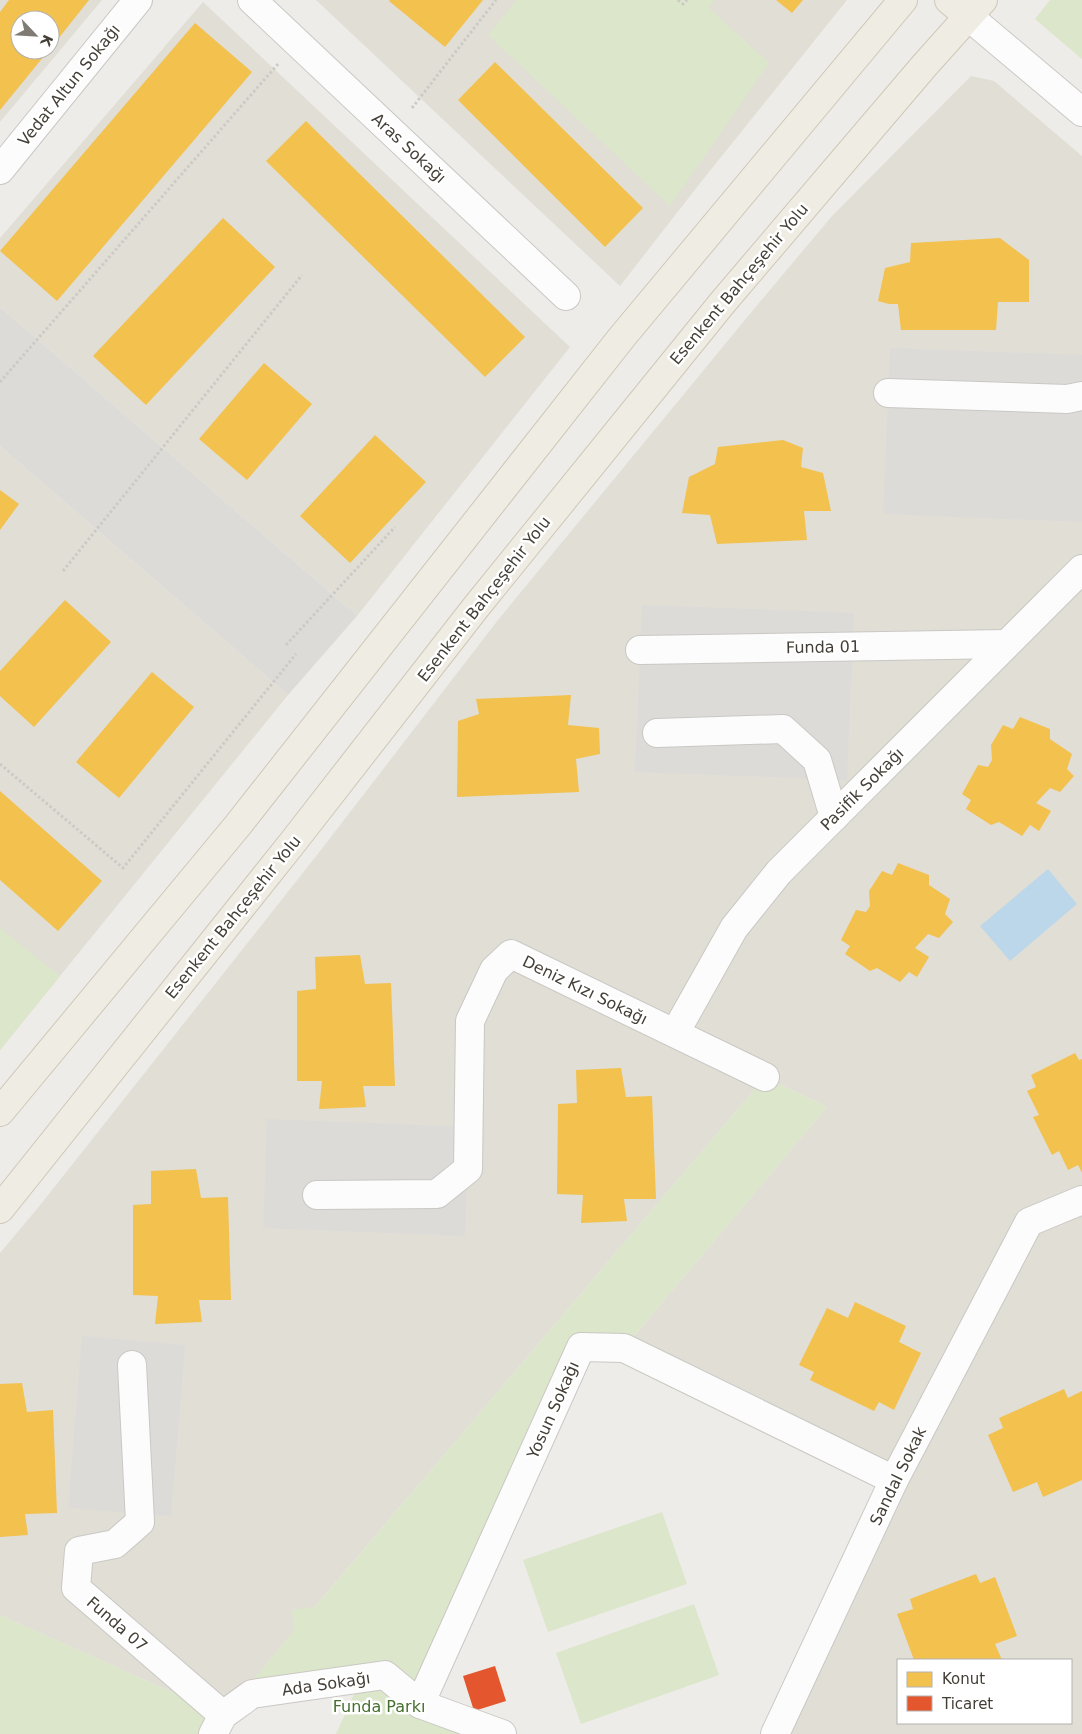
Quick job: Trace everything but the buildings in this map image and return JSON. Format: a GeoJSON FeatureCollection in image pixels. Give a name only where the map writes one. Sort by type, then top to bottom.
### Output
{"type":"FeatureCollection","features":[{"type":"Feature","properties":{"kind":"main road"},"geometry":{"type":"LineString","coordinates":[[0,1112],[238,825],[622,337],[903,0]]}},
{"type":"Feature","properties":{"kind":"main road","name":"Esenkent Bahçeşehir Yolu"},"geometry":{"type":"LineString","coordinates":[[0,1209],[293,842],[476,608],[966,5]]}},
{"type":"Feature","properties":{"kind":"street","name":"Vedat Altun Sokağı"},"geometry":{"type":"LineString","coordinates":[[0,170],[138,0]]}},
{"type":"Feature","properties":{"kind":"street","name":"Aras Sokağı"},"geometry":{"type":"LineString","coordinates":[[252,0],[566,296]]}},
{"type":"Feature","properties":{"kind":"street"},"geometry":{"type":"LineString","coordinates":[[966,5],[1082,112]]}},
{"type":"Feature","properties":{"kind":"street"},"geometry":{"type":"LineString","coordinates":[[888,393],[1067,399],[1082,396]]}},
{"type":"Feature","properties":{"kind":"street","name":"Pasifik Sokağı"},"geometry":{"type":"LineString","coordinates":[[675,1034],[734,928],[779,872],[1082,568]]}},
{"type":"Feature","properties":{"kind":"street","name":"Funda 01"},"geometry":{"type":"LineString","coordinates":[[640,650],[1006,644]]}},
{"type":"Feature","properties":{"kind":"street"},"geometry":{"type":"LineString","coordinates":[[657,733],[784,729],[817,760],[834,817]]}},
{"type":"Feature","properties":{"kind":"street","name":"Deniz Kızı Sokağı"},"geometry":{"type":"LineString","coordinates":[[317,1195],[437,1194],[468,1169],[470,1021],[494,970],[511,954],[765,1077]]}},
{"type":"Feature","properties":{"kind":"street","name":"Sandal Sokak"},"geometry":{"type":"LineString","coordinates":[[775,1734],[894,1480],[1029,1222],[1082,1200]]}},
{"type":"Feature","properties":{"kind":"street","name":"Yosun Sokağı"},"geometry":{"type":"LineString","coordinates":[[420,1704],[581,1347],[624,1348],[894,1480]]}},
{"type":"Feature","properties":{"kind":"street","name":"Funda 07"},"geometry":{"type":"LineString","coordinates":[[132,1364],[140,1522],[115,1544],[79,1552],[76,1588],[218,1724]]}},
{"type":"Feature","properties":{"kind":"street","name":"Ada Sokağı"},"geometry":{"type":"LineString","coordinates":[[218,1724],[252,1694],[385,1675],[420,1704],[502,1734]]}},
{"type":"Feature","properties":{"kind":"path"},"geometry":{"type":"LineString","coordinates":[[392,132],[496,0]]}},
{"type":"Feature","properties":{"kind":"path"},"geometry":{"type":"LineString","coordinates":[[678,0],[684,4],[687,0]]}},
{"type":"Feature","properties":{"kind":"path"},"geometry":{"type":"LineString","coordinates":[[0,382],[297,43]]}},
{"type":"Feature","properties":{"kind":"path"},"geometry":{"type":"LineString","coordinates":[[63,571],[302,275]]}},
{"type":"Feature","properties":{"kind":"path"},"geometry":{"type":"LineString","coordinates":[[286,645],[395,527]]}},
{"type":"Feature","properties":{"kind":"path"},"geometry":{"type":"LineString","coordinates":[[0,764],[123,868],[296,654]]}},
{"type":"Feature","properties":{"kind":"shaded area"},"geometry":{"type":"Polygon","coordinates":[[[0,0],[102,0],[60,50],[60,10],[10,10],[10,60],[52,60],[0,122],[0,0]]]}},
{"type":"Feature","properties":{"kind":"shaded area"},"geometry":{"type":"Polygon","coordinates":[[[316,0],[847,0],[620,286],[316,0]]]}},
{"type":"Feature","properties":{"kind":"shaded area"},"geometry":{"type":"Polygon","coordinates":[[[203,2],[570,347],[357,616],[0,307],[0,238],[203,2]]]}},
{"type":"Feature","properties":{"kind":"shaded area"},"geometry":{"type":"Polygon","coordinates":[[[971,76],[994,81],[1082,156],[1082,1734],[775,1734],[894,1480],[624,1348],[827,1107],[765,1077],[223,1715],[0,1615],[0,1253],[41,1204],[317,855],[498,620],[832,216],[971,76]]]}},
{"type":"Feature","properties":{"kind":"shaded area"},"geometry":{"type":"Polygon","coordinates":[[[0,307],[357,616],[288,695],[0,446],[0,307]]]}},
{"type":"Feature","properties":{"kind":"shaded area"},"geometry":{"type":"Polygon","coordinates":[[[890,348],[1082,355],[1082,522],[883,514],[890,348]]]}},
{"type":"Feature","properties":{"kind":"shaded area"},"geometry":{"type":"Polygon","coordinates":[[[0,446],[288,695],[0,1050],[0,446]]]}},
{"type":"Feature","properties":{"kind":"shaded area"},"geometry":{"type":"Polygon","coordinates":[[[642,605],[854,613],[847,780],[635,772],[642,605]]]}},
{"type":"Feature","properties":{"kind":"shaded area"},"geometry":{"type":"Polygon","coordinates":[[[267,1119],[469,1127],[465,1236],[263,1228],[267,1119]]]}},
{"type":"Feature","properties":{"kind":"shaded area"},"geometry":{"type":"Polygon","coordinates":[[[82,1336],[185,1345],[171,1516],[68,1508],[82,1336]]]}},
{"type":"Feature","properties":{"kind":"green space"},"geometry":{"type":"Polygon","coordinates":[[[517,0],[714,0],[709,8],[769,63],[670,206],[488,35],[517,0]]]}},
{"type":"Feature","properties":{"kind":"green space"},"geometry":{"type":"Polygon","coordinates":[[[1050,0],[1082,0],[1082,59],[1035,19],[1050,0]]]}},
{"type":"Feature","properties":{"kind":"green space"},"geometry":{"type":"Polygon","coordinates":[[[0,928],[60,976],[0,1050],[0,928]]]}},
{"type":"Feature","properties":{"kind":"green space","name":"Funda Parkı"},"geometry":{"type":"Polygon","coordinates":[[[765,1077],[827,1107],[624,1348],[581,1348],[420,1704],[502,1734],[336,1734],[361,1679],[252,1694],[210,1734],[0,1734],[0,1615],[223,1715],[294,1631],[292,1610],[315,1607],[765,1077]]]}},
{"type":"Feature","properties":{"kind":"green space"},"geometry":{"type":"Polygon","coordinates":[[[662,1512],[687,1584],[548,1632],[523,1560],[662,1512]]]}},
{"type":"Feature","properties":{"kind":"green space"},"geometry":{"type":"Polygon","coordinates":[[[694,1604],[719,1675],[581,1724],[556,1653],[694,1604]]]}},
{"type":"Feature","properties":{"kind":"water"},"geometry":{"type":"Polygon","coordinates":[[[1048,869],[1077,904],[1010,961],[980,926],[1048,869]]]}}]}
